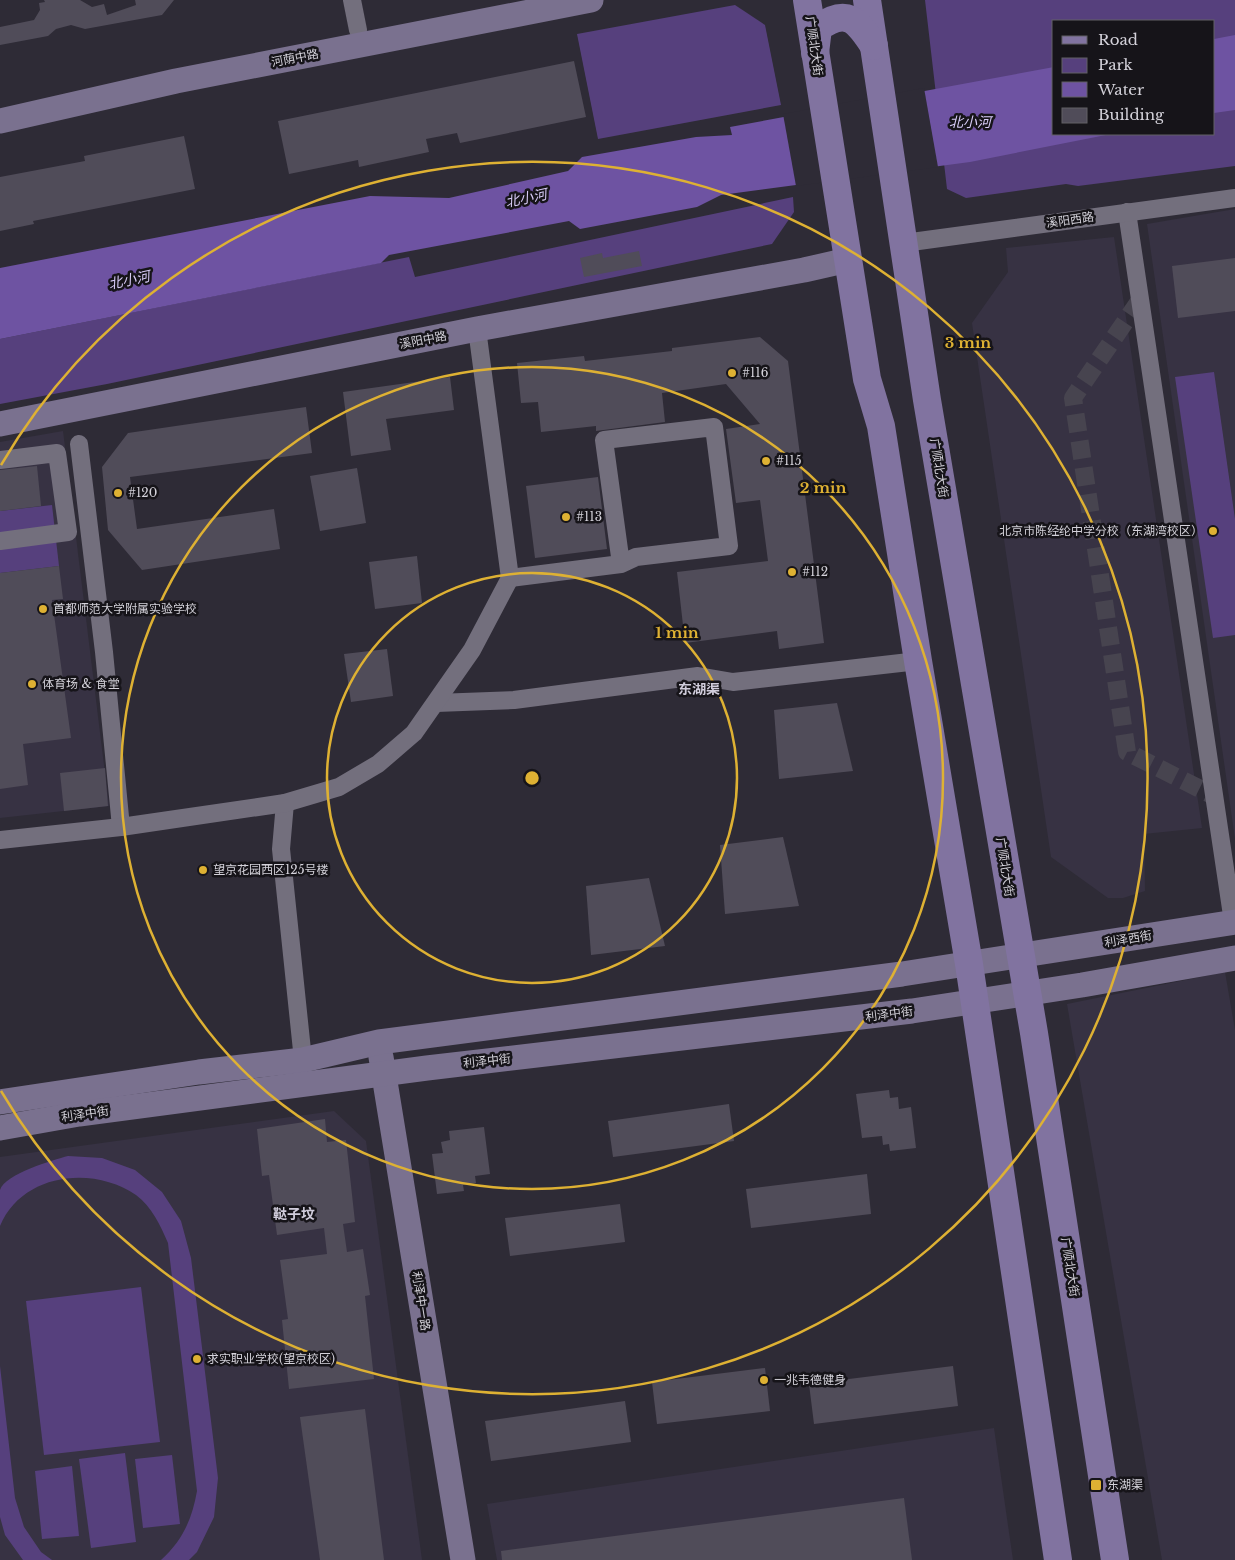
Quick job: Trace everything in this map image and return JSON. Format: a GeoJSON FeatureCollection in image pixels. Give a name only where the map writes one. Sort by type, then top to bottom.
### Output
{"type":"FeatureCollection","features":[{"type":"Feature","properties":{"kind":"main road","name":"广顺北大街"},"geometry":{"type":"LineString","coordinates":[[807,0],[848,260]]}},
{"type":"Feature","properties":{"kind":"main road"},"geometry":{"type":"LineString","coordinates":[[867,0],[874,47]]}},
{"type":"Feature","properties":{"kind":"main road"},"geometry":{"type":"LineString","coordinates":[[815,57],[818,28],[838,16],[848,18],[861,26],[874,47]]}},
{"type":"Feature","properties":{"kind":"main road","name":"广顺北大街"},"geometry":{"type":"LineString","coordinates":[[874,47],[927,400],[1027,994],[1115,1560]]}},
{"type":"Feature","properties":{"kind":"main road"},"geometry":{"type":"LineString","coordinates":[[848,260],[867,379],[881,426],[969,964],[1058,1560]]}},
{"type":"Feature","properties":{"kind":"street"},"geometry":{"type":"LineString","coordinates":[[352,0],[358,30]]}},
{"type":"Feature","properties":{"kind":"street","name":"河荫中路"},"geometry":{"type":"LineString","coordinates":[[0,104],[496,0]]}},
{"type":"Feature","properties":{"kind":"street","name":"河荫中路"},"geometry":{"type":"LineString","coordinates":[[0,121],[186,79],[591,0]]}},
{"type":"Feature","properties":{"kind":"street","name":"溪阳西路"},"geometry":{"type":"LineString","coordinates":[[904,243],[1235,198]]}},
{"type":"Feature","properties":{"kind":"street"},"geometry":{"type":"LineString","coordinates":[[1127,212],[1212,795],[1234,922]]}},
{"type":"Feature","properties":{"kind":"street","name":"溪阳中路"},"geometry":{"type":"LineString","coordinates":[[0,424],[477,329],[804,270],[848,260]]}},
{"type":"Feature","properties":{"kind":"street"},"geometry":{"type":"LineString","coordinates":[[0,840],[121,827],[285,804],[339,787],[378,764],[414,732],[472,650],[510,578],[477,329]]}},
{"type":"Feature","properties":{"kind":"street"},"geometry":{"type":"LineString","coordinates":[[510,578],[621,564],[636,557],[729,546],[714,427],[604,440],[621,564]]}},
{"type":"Feature","properties":{"kind":"street"},"geometry":{"type":"LineString","coordinates":[[80,444],[104,652],[121,827]]}},
{"type":"Feature","properties":{"kind":"street"},"geometry":{"type":"LineString","coordinates":[[0,460],[57,453],[68,532],[0,541]]}},
{"type":"Feature","properties":{"kind":"street"},"geometry":{"type":"LineString","coordinates":[[436,702],[514,700],[698,676],[733,682],[918,661]]}},
{"type":"Feature","properties":{"kind":"street"},"geometry":{"type":"LineString","coordinates":[[285,804],[281,849],[302,1060]]}},
{"type":"Feature","properties":{"kind":"street","name":"利泽西街"},"geometry":{"type":"LineString","coordinates":[[969,964],[1234,922]]}},
{"type":"Feature","properties":{"kind":"street"},"geometry":{"type":"LineString","coordinates":[[1027,994],[1235,958]]}},
{"type":"Feature","properties":{"kind":"street","name":"利泽中街"},"geometry":{"type":"LineString","coordinates":[[0,1102],[199,1072],[302,1060],[379,1042],[969,964]]}},
{"type":"Feature","properties":{"kind":"street","name":"利泽中街"},"geometry":{"type":"LineString","coordinates":[[0,1128],[80,1114],[384,1074],[975,1002],[1027,994]]}},
{"type":"Feature","properties":{"kind":"street","name":"利泽中一路"},"geometry":{"type":"LineString","coordinates":[[379,1042],[463,1560]]}},
{"type":"Feature","properties":{"kind":"shaded area","name":"北京市陈经纶中学分校（东湖湾校区）"},"geometry":{"type":"Polygon","coordinates":[[[1235,209],[1235,839],[1147,224],[1235,209]]]}},
{"type":"Feature","properties":{"kind":"shaded area"},"geometry":{"type":"Polygon","coordinates":[[[1114,237],[1202,828],[1144,834],[1145,891],[1123,898],[1108,898],[1051,857],[972,323],[1008,272],[1006,248],[1114,237]]]}},
{"type":"Feature","properties":{"kind":"shaded area","name":"首都师范大学附属实验学校"},"geometry":{"type":"Polygon","coordinates":[[[63,431],[109,806],[0,818],[0,442],[63,431]]]}},
{"type":"Feature","properties":{"kind":"shaded area"},"geometry":{"type":"Polygon","coordinates":[[[1225,972],[1235,1030],[1235,1560],[1162,1560],[1067,1004],[1225,972]]]}},
{"type":"Feature","properties":{"kind":"shaded area","name":"求实职业学校(望京校区)"},"geometry":{"type":"Polygon","coordinates":[[[334,1111],[366,1141],[422,1560],[0,1560],[0,1157],[334,1111]]]}},
{"type":"Feature","properties":{"kind":"shaded area"},"geometry":{"type":"Polygon","coordinates":[[[994,1428],[1013,1560],[497,1560],[487,1504],[994,1428]]]}},
{"type":"Feature","properties":{"kind":"green space"},"geometry":{"type":"Polygon","coordinates":[[[925,0],[1235,0],[1235,166],[1078,186],[1066,184],[966,198],[947,189],[925,0]]]}},
{"type":"Feature","properties":{"kind":"green space"},"geometry":{"type":"Polygon","coordinates":[[[735,5],[765,25],[781,105],[598,139],[577,34],[735,5]]]}},
{"type":"Feature","properties":{"kind":"green space"},"geometry":{"type":"Polygon","coordinates":[[[793,197],[794,212],[772,244],[107,384],[0,404],[0,339],[409,257],[415,277],[793,197]]]}},
{"type":"Feature","properties":{"kind":"green space"},"geometry":{"type":"Polygon","coordinates":[[[1214,372],[1235,519],[1235,635],[1213,638],[1175,377],[1214,372]]]}},
{"type":"Feature","properties":{"kind":"green space"},"geometry":{"type":"Polygon","coordinates":[[[52,505],[59,566],[0,573],[0,511],[52,505]]]}},
{"type":"Feature","properties":{"kind":"green space"},"geometry":{"type":"Polygon","coordinates":[[[68,1156],[102,1158],[135,1170],[162,1192],[181,1221],[191,1258],[218,1478],[214,1517],[197,1552],[189,1560],[161,1560],[181,1537],[189,1520],[197,1491],[168,1243],[159,1223],[147,1205],[136,1195],[119,1186],[100,1180],[80,1178],[60,1179],[41,1185],[24,1195],[10,1208],[0,1226],[0,1190],[4,1184],[30,1168],[68,1156]]]}},
{"type":"Feature","properties":{"kind":"green space"},"geometry":{"type":"Polygon","coordinates":[[[141,1287],[160,1442],[44,1455],[26,1301],[141,1287]]]}},
{"type":"Feature","properties":{"kind":"green space"},"geometry":{"type":"Polygon","coordinates":[[[0,1366],[15,1498],[24,1527],[41,1552],[52,1560],[23,1560],[5,1535],[0,1517],[0,1366]]]}},
{"type":"Feature","properties":{"kind":"green space"},"geometry":{"type":"Polygon","coordinates":[[[125,1453],[136,1542],[91,1548],[79,1459],[125,1453]]]}},
{"type":"Feature","properties":{"kind":"green space"},"geometry":{"type":"Polygon","coordinates":[[[172,1455],[180,1524],[143,1528],[135,1459],[172,1455]]]}},
{"type":"Feature","properties":{"kind":"green space"},"geometry":{"type":"Polygon","coordinates":[[[72,1466],[79,1536],[42,1539],[35,1471],[72,1466]]]}},
{"type":"Feature","properties":{"kind":"water"},"geometry":{"type":"Polygon","coordinates":[[[1235,35],[1235,110],[1215,113],[1215,39],[1235,35]]]}},
{"type":"Feature","properties":{"kind":"water","name":"北小河"},"geometry":{"type":"Polygon","coordinates":[[[1052,67],[1052,135],[1106,135],[970,162],[721,195],[697,207],[580,229],[569,221],[389,255],[381,263],[0,339],[0,268],[370,196],[449,198],[568,171],[582,157],[696,137],[732,135],[730,127],[1052,67]]]}},
{"type":"Feature","properties":{"kind":"pier"},"geometry":{"type":"Polygon","coordinates":[[[924,88],[938,167],[796,186],[783,114],[924,88]]]}},
{"type":"Feature","properties":{"kind":"building"},"geometry":{"type":"Polygon","coordinates":[[[44,0],[80,0],[92,7],[104,4],[107,15],[136,5],[135,0],[174,0],[162,15],[85,29],[71,25],[56,29],[48,36],[0,45],[0,27],[34,20],[40,10],[39,3],[45,2],[44,0]]]}},
{"type":"Feature","properties":{"kind":"building"},"geometry":{"type":"Polygon","coordinates":[[[574,61],[586,117],[460,143],[457,133],[426,139],[429,152],[359,167],[358,160],[289,174],[278,121],[574,61]]]}},
{"type":"Feature","properties":{"kind":"building"},"geometry":{"type":"Polygon","coordinates":[[[184,136],[195,189],[33,221],[34,224],[0,231],[0,177],[85,161],[84,156],[184,136]]]}},
{"type":"Feature","properties":{"kind":"building"},"geometry":{"type":"Polygon","coordinates":[[[639,251],[642,266],[584,277],[580,258],[602,253],[603,258],[639,251]]]}},
{"type":"Feature","properties":{"kind":"building"},"geometry":{"type":"Polygon","coordinates":[[[1235,258],[1235,311],[1178,318],[1172,266],[1235,258]]]}},
{"type":"Feature","properties":{"kind":"building"},"geometry":{"type":"Polygon","coordinates":[[[760,337],[788,361],[824,643],[779,649],[777,631],[685,643],[677,572],[768,561],[760,500],[736,503],[726,429],[760,424],[726,384],[662,393],[665,422],[596,431],[596,426],[541,432],[538,402],[521,403],[517,363],[584,356],[585,361],[672,351],[672,348],[760,337]]]}},
{"type":"Feature","properties":{"kind":"building"},"geometry":{"type":"Polygon","coordinates":[[[450,377],[454,410],[386,419],[391,450],[351,456],[343,392],[450,377]]]}},
{"type":"Feature","properties":{"kind":"building","name":"#120"},"geometry":{"type":"Polygon","coordinates":[[[306,407],[312,453],[130,477],[137,529],[274,509],[280,549],[142,570],[108,530],[102,467],[128,433],[306,407]]]}},
{"type":"Feature","properties":{"kind":"building"},"geometry":{"type":"Polygon","coordinates":[[[37,466],[41,506],[0,511],[0,470],[37,466]]]}},
{"type":"Feature","properties":{"kind":"building"},"geometry":{"type":"Polygon","coordinates":[[[357,468],[366,523],[320,531],[310,476],[357,468]]]}},
{"type":"Feature","properties":{"kind":"building","name":"#113"},"geometry":{"type":"Polygon","coordinates":[[[598,477],[607,549],[535,558],[526,486],[598,477]]]}},
{"type":"Feature","properties":{"kind":"building"},"geometry":{"type":"Polygon","coordinates":[[[417,556],[422,603],[375,609],[369,562],[417,556]]]}},
{"type":"Feature","properties":{"kind":"building","name":"体育场 & 食堂"},"geometry":{"type":"Polygon","coordinates":[[[59,566],[63,599],[52,600],[71,738],[23,744],[28,785],[0,789],[0,573],[59,566]]]}},
{"type":"Feature","properties":{"kind":"building"},"geometry":{"type":"Polygon","coordinates":[[[387,649],[393,696],[351,702],[344,654],[387,649]]]}},
{"type":"Feature","properties":{"kind":"building"},"geometry":{"type":"Polygon","coordinates":[[[837,703],[853,771],[779,779],[774,710],[837,703]]]}},
{"type":"Feature","properties":{"kind":"building"},"geometry":{"type":"Polygon","coordinates":[[[105,768],[108,806],[64,811],[60,773],[105,768]]]}},
{"type":"Feature","properties":{"kind":"building"},"geometry":{"type":"Polygon","coordinates":[[[783,837],[799,906],[725,914],[720,845],[783,837]]]}},
{"type":"Feature","properties":{"kind":"building"},"geometry":{"type":"Polygon","coordinates":[[[649,878],[665,946],[591,955],[586,886],[649,878]]]}},
{"type":"Feature","properties":{"kind":"building"},"geometry":{"type":"Polygon","coordinates":[[[889,1090],[890,1098],[898,1097],[899,1109],[911,1107],[916,1148],[890,1151],[889,1144],[883,1145],[882,1136],[862,1138],[856,1094],[889,1090]]]}},
{"type":"Feature","properties":{"kind":"building"},"geometry":{"type":"Polygon","coordinates":[[[729,1104],[734,1141],[613,1157],[608,1121],[729,1104]]]}},
{"type":"Feature","properties":{"kind":"building"},"geometry":{"type":"Polygon","coordinates":[[[325,1119],[327,1142],[346,1140],[355,1222],[343,1224],[347,1252],[363,1249],[370,1295],[365,1296],[374,1379],[289,1389],[282,1320],[288,1319],[280,1260],[327,1254],[324,1228],[277,1235],[269,1175],[262,1176],[257,1129],[325,1119]]]}},
{"type":"Feature","properties":{"kind":"building"},"geometry":{"type":"Polygon","coordinates":[[[484,1127],[490,1174],[475,1176],[476,1183],[463,1185],[464,1191],[437,1194],[432,1154],[443,1153],[441,1142],[450,1140],[449,1131],[484,1127]]]}},
{"type":"Feature","properties":{"kind":"building"},"geometry":{"type":"Polygon","coordinates":[[[867,1174],[871,1214],[751,1228],[746,1189],[867,1174]]]}},
{"type":"Feature","properties":{"kind":"building"},"geometry":{"type":"Polygon","coordinates":[[[620,1204],[625,1242],[510,1256],[505,1218],[620,1204]]]}},
{"type":"Feature","properties":{"kind":"building"},"geometry":{"type":"Polygon","coordinates":[[[953,1366],[958,1406],[814,1424],[809,1384],[953,1366]]]}},
{"type":"Feature","properties":{"kind":"building"},"geometry":{"type":"Polygon","coordinates":[[[765,1368],[770,1411],[657,1424],[652,1382],[765,1368]]]}},
{"type":"Feature","properties":{"kind":"building"},"geometry":{"type":"Polygon","coordinates":[[[625,1401],[631,1442],[491,1461],[485,1421],[625,1401]]]}},
{"type":"Feature","properties":{"kind":"building"},"geometry":{"type":"Polygon","coordinates":[[[365,1409],[384,1560],[320,1560],[300,1417],[365,1409]]]}},
{"type":"Feature","properties":{"kind":"building"},"geometry":{"type":"Polygon","coordinates":[[[904,1498],[912,1560],[502,1560],[501,1551],[904,1498]]]}},
{"type":"Feature","properties":{"kind":"tunnel"},"geometry":{"type":"LineString","coordinates":[[1140,300],[1073,398],[1127,752],[1212,795]]}},
{"type":"Feature","properties":{"kind":"place","name":"#116"},"geometry":{"type":"Point","coordinates":[732,373]}},
{"type":"Feature","properties":{"kind":"place","name":"#115"},"geometry":{"type":"Point","coordinates":[766,461]}},
{"type":"Feature","properties":{"kind":"place","name":"#120"},"geometry":{"type":"Point","coordinates":[118,493]}},
{"type":"Feature","properties":{"kind":"place","name":"#113"},"geometry":{"type":"Point","coordinates":[566,517]}},
{"type":"Feature","properties":{"kind":"place","name":"北京市陈经纶中学分校（东湖湾校区）"},"geometry":{"type":"Point","coordinates":[1213,531]}},
{"type":"Feature","properties":{"kind":"place","name":"#112"},"geometry":{"type":"Point","coordinates":[792,572]}},
{"type":"Feature","properties":{"kind":"place","name":"首都师范大学附属实验学校"},"geometry":{"type":"Point","coordinates":[43,609]}},
{"type":"Feature","properties":{"kind":"place","name":"体育场 & 食堂"},"geometry":{"type":"Point","coordinates":[32,684]}},
{"type":"Feature","properties":{"kind":"place","name":"望京花园西区125号楼"},"geometry":{"type":"Point","coordinates":[203,870]}},
{"type":"Feature","properties":{"kind":"place","name":"求实职业学校(望京校区)"},"geometry":{"type":"Point","coordinates":[197,1359]}},
{"type":"Feature","properties":{"kind":"place","name":"一兆韦德健身"},"geometry":{"type":"Point","coordinates":[764,1380]}},
{"type":"Feature","properties":{"kind":"place","name":"东湖渠"},"geometry":{"type":"Point","coordinates":[1096,1485]}},
{"type":"Feature","properties":{"kind":"district","name":"东湖渠"},"geometry":{"type":"Point","coordinates":[699,689]}},
{"type":"Feature","properties":{"kind":"district","name":"鞑子坟"},"geometry":{"type":"Point","coordinates":[294,1214]}}]}
